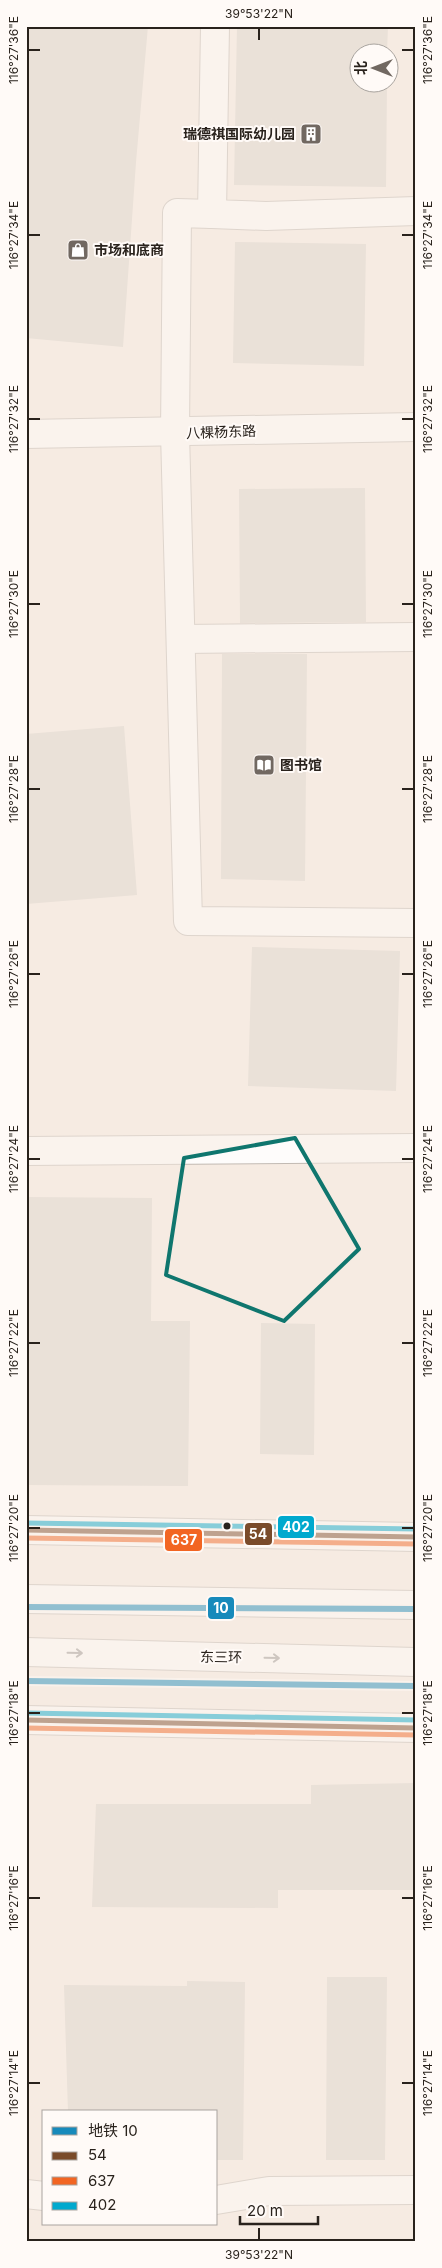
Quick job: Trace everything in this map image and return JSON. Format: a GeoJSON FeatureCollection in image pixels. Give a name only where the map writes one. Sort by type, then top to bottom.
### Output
{"type":"FeatureCollection","features":[{"type":"Feature","properties":{"kind":"main road"},"geometry":{"type":"LineString","coordinates":[[212,214],[215,26]]}},
{"type":"Feature","properties":{"kind":"main road"},"geometry":{"type":"LineString","coordinates":[[416,211],[266,216],[178,213],[175,433],[188,921],[416,923]]}},
{"type":"Feature","properties":{"kind":"main road","name":"八棵杨东路"},"geometry":{"type":"LineString","coordinates":[[26,434],[175,433],[416,426]]}},
{"type":"Feature","properties":{"kind":"main road"},"geometry":{"type":"LineString","coordinates":[[181,639],[416,637]]}},
{"type":"Feature","properties":{"kind":"main road"},"geometry":{"type":"LineString","coordinates":[[26,1151],[416,1148]]}},
{"type":"Feature","properties":{"kind":"main road"},"geometry":{"type":"LineString","coordinates":[[26,1530],[416,1537]]}},
{"type":"Feature","properties":{"kind":"main road"},"geometry":{"type":"LineString","coordinates":[[381,1604],[416,1597]]}},
{"type":"Feature","properties":{"kind":"main road"},"geometry":{"type":"LineString","coordinates":[[26,1599],[416,1605]]}},
{"type":"Feature","properties":{"kind":"main road","name":"东三环"},"geometry":{"type":"LineString","coordinates":[[26,1652],[416,1662]]}},
{"type":"Feature","properties":{"kind":"main road"},"geometry":{"type":"LineString","coordinates":[[304,1659],[416,1680]]}},
{"type":"Feature","properties":{"kind":"main road"},"geometry":{"type":"LineString","coordinates":[[26,1720],[416,1728]]}},
{"type":"Feature","properties":{"kind":"main road"},"geometry":{"type":"LineString","coordinates":[[218,2200],[270,2191],[416,2190]]}},
{"type":"Feature","properties":{"kind":"main road"},"geometry":{"type":"LineString","coordinates":[[26,2194],[42,2196]]}},
{"type":"Feature","properties":{"kind":"highlighted area"},"geometry":{"type":"Polygon","coordinates":[[[295,1138],[359,1249],[284,1321],[166,1275],[184,1158],[295,1138]]]}},
{"type":"Feature","properties":{"kind":"building"},"geometry":{"type":"Polygon","coordinates":[[[26,26],[148,26],[123,347],[26,338],[26,26]]]}},
{"type":"Feature","properties":{"kind":"building","name":"瑞德祺国际幼儿园"},"geometry":{"type":"Polygon","coordinates":[[[237,26],[388,26],[387,42],[350,42],[350,92],[387,92],[386,187],[234,185],[237,26]]]}},
{"type":"Feature","properties":{"kind":"building"},"geometry":{"type":"Polygon","coordinates":[[[235,242],[366,244],[364,366],[233,363],[235,242]]]}},
{"type":"Feature","properties":{"kind":"building"},"geometry":{"type":"Polygon","coordinates":[[[365,488],[366,622],[240,623],[239,489],[365,488]]]}},
{"type":"Feature","properties":{"kind":"building","name":"图书馆"},"geometry":{"type":"Polygon","coordinates":[[[222,654],[307,654],[305,881],[221,879],[222,654]]]}},
{"type":"Feature","properties":{"kind":"building"},"geometry":{"type":"Polygon","coordinates":[[[124,726],[137,895],[26,904],[26,734],[124,726]]]}},
{"type":"Feature","properties":{"kind":"building"},"geometry":{"type":"Polygon","coordinates":[[[252,947],[400,951],[396,1091],[248,1086],[252,947]]]}},
{"type":"Feature","properties":{"kind":"building"},"geometry":{"type":"Polygon","coordinates":[[[26,1197],[152,1198],[151,1321],[190,1321],[188,1486],[26,1485],[26,1197]]]}},
{"type":"Feature","properties":{"kind":"building"},"geometry":{"type":"Polygon","coordinates":[[[261,1323],[315,1324],[314,1455],[260,1454],[261,1323]]]}},
{"type":"Feature","properties":{"kind":"building"},"geometry":{"type":"Polygon","coordinates":[[[416,1783],[416,1890],[278,1890],[278,1908],[92,1907],[96,1804],[311,1804],[311,1785],[416,1783]]]}},
{"type":"Feature","properties":{"kind":"building"},"geometry":{"type":"Polygon","coordinates":[[[327,1977],[387,1977],[385,2160],[326,2160],[327,1977]]]}},
{"type":"Feature","properties":{"kind":"building"},"geometry":{"type":"Polygon","coordinates":[[[187,1981],[245,1982],[243,2160],[218,2160],[218,2110],[68,2110],[64,1985],[187,1986],[187,1981]]]}},
{"type":"Feature","properties":{"kind":"metro line","name":"10"},"geometry":{"type":"LineString","coordinates":[[26,1607],[416,1609]]}},
{"type":"Feature","properties":{"kind":"metro line","name":"10"},"geometry":{"type":"LineString","coordinates":[[26,1681],[416,1686]]}},
{"type":"Feature","properties":{"kind":"transit line","name":"402"},"geometry":{"type":"LineString","coordinates":[[26,1523],[416,1529]]}},
{"type":"Feature","properties":{"kind":"transit line","name":"54"},"geometry":{"type":"LineString","coordinates":[[26,1530],[416,1537]]}},
{"type":"Feature","properties":{"kind":"transit line","name":"637"},"geometry":{"type":"LineString","coordinates":[[26,1538],[416,1544]]}},
{"type":"Feature","properties":{"kind":"transit line","name":"402"},"geometry":{"type":"LineString","coordinates":[[26,1713],[416,1720]]}},
{"type":"Feature","properties":{"kind":"transit line","name":"54"},"geometry":{"type":"LineString","coordinates":[[26,1720],[416,1728]]}},
{"type":"Feature","properties":{"kind":"transit line","name":"637"},"geometry":{"type":"LineString","coordinates":[[26,1728],[416,1735]]}},
{"type":"Feature","properties":{"kind":"place","name":"瑞德祺国际幼儿园"},"geometry":{"type":"Point","coordinates":[311,134]}},
{"type":"Feature","properties":{"kind":"place","name":"市场和底商"},"geometry":{"type":"Point","coordinates":[78,250]}},
{"type":"Feature","properties":{"kind":"place","name":"图书馆"},"geometry":{"type":"Point","coordinates":[264,765]}}]}
